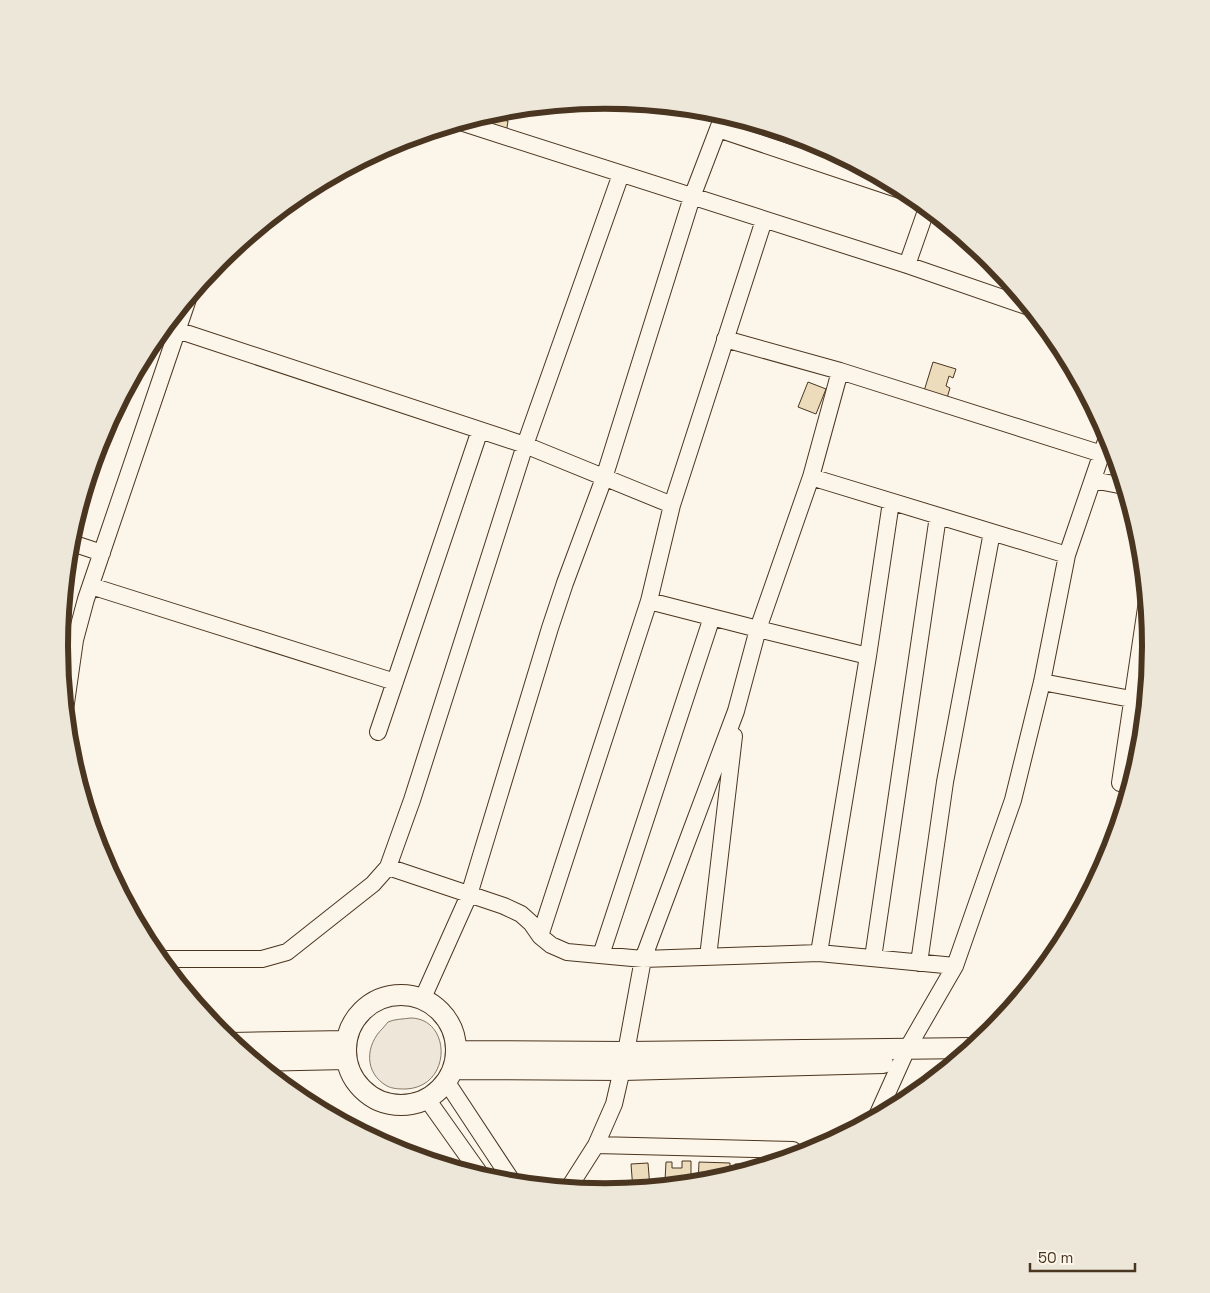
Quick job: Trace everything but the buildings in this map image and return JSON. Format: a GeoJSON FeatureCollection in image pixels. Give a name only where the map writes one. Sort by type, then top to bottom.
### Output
{"type":"FeatureCollection","features":[{"type":"Feature","properties":{"kind":"main road"},"geometry":{"type":"LineString","coordinates":[[390,996],[406,996],[422,1000],[436,1008],[447,1020],[454,1035],[452,1067],[438,1091],[427,1099],[410,1104],[393,1105],[376,1100],[362,1089],[351,1075],[346,1050],[351,1025],[361,1012],[374,1002],[390,996]]}},
{"type":"Feature","properties":{"kind":"main road"},"geometry":{"type":"LineString","coordinates":[[243,1044],[346,1050]]}},
{"type":"Feature","properties":{"kind":"main road"},"geometry":{"type":"LineString","coordinates":[[262,1060],[346,1050]]}},
{"type":"Feature","properties":{"kind":"main road"},"geometry":{"type":"LineString","coordinates":[[452,1067],[625,1061],[955,1054]]}},
{"type":"Feature","properties":{"kind":"street"},"geometry":{"type":"LineString","coordinates":[[422,1000],[469,895],[550,628],[604,478],[692,197],[721,122],[796,154],[874,181]]}},
{"type":"Feature","properties":{"kind":"street"},"geometry":{"type":"LineString","coordinates":[[471,126],[907,265],[1018,303]]}},
{"type":"Feature","properties":{"kind":"street"},"geometry":{"type":"LineString","coordinates":[[796,154],[799,146]]}},
{"type":"Feature","properties":{"kind":"street"},"geometry":{"type":"LineString","coordinates":[[168,959],[262,959],[287,952],[373,884],[388,867],[412,800],[525,445],[621,174]]}},
{"type":"Feature","properties":{"kind":"street"},"geometry":{"type":"LineString","coordinates":[[907,265],[925,215]]}},
{"type":"Feature","properties":{"kind":"street"},"geometry":{"type":"LineString","coordinates":[[540,936],[648,601],[672,505],[764,220]]}},
{"type":"Feature","properties":{"kind":"street"},"geometry":{"type":"LineString","coordinates":[[69,682],[75,640],[91,586],[182,315]]}},
{"type":"Feature","properties":{"kind":"street"},"geometry":{"type":"LineString","coordinates":[[177,330],[525,445],[672,505]]}},
{"type":"Feature","properties":{"kind":"street"},"geometry":{"type":"LineString","coordinates":[[725,339],[840,371],[1102,454]]}},
{"type":"Feature","properties":{"kind":"street"},"geometry":{"type":"LineString","coordinates":[[572,1183],[596,1145],[614,1104],[625,1061],[643,959],[736,712],[758,629],[811,477],[840,371]]}},
{"type":"Feature","properties":{"kind":"street"},"geometry":{"type":"LineString","coordinates":[[378,732],[480,430]]}},
{"type":"Feature","properties":{"kind":"street"},"geometry":{"type":"LineString","coordinates":[[880,1108],[903,1056],[955,966],[1013,800],[1042,682],[1067,555],[1104,447]]}},
{"type":"Feature","properties":{"kind":"street"},"geometry":{"type":"LineString","coordinates":[[811,477],[1067,555]]}},
{"type":"Feature","properties":{"kind":"street"},"geometry":{"type":"LineString","coordinates":[[1093,480],[1117,485]]}},
{"type":"Feature","properties":{"kind":"street"},"geometry":{"type":"LineString","coordinates":[[819,953],[868,656],[891,502]]}},
{"type":"Feature","properties":{"kind":"street"},"geometry":{"type":"LineString","coordinates":[[873,958],[938,516]]}},
{"type":"Feature","properties":{"kind":"street"},"geometry":{"type":"LineString","coordinates":[[919,963],[945,782],[992,532]]}},
{"type":"Feature","properties":{"kind":"street"},"geometry":{"type":"LineString","coordinates":[[78,545],[102,552]]}},
{"type":"Feature","properties":{"kind":"street"},"geometry":{"type":"LineString","coordinates":[[91,586],[395,682]]}},
{"type":"Feature","properties":{"kind":"street"},"geometry":{"type":"LineString","coordinates":[[648,601],[868,656]]}},
{"type":"Feature","properties":{"kind":"street"},"geometry":{"type":"LineString","coordinates":[[601,955],[712,617]]}},
{"type":"Feature","properties":{"kind":"street"},"geometry":{"type":"LineString","coordinates":[[1120,783],[1138,701],[1142,661]]}},
{"type":"Feature","properties":{"kind":"street"},"geometry":{"type":"LineString","coordinates":[[1042,682],[1138,701]]}},
{"type":"Feature","properties":{"kind":"street"},"geometry":{"type":"LineString","coordinates":[[708,957],[736,712]]}},
{"type":"Feature","properties":{"kind":"street"},"geometry":{"type":"LineString","coordinates":[[388,867],[504,906],[521,914],[531,922],[540,936],[551,945],[567,952],[643,959],[819,953],[955,966]]}},
{"type":"Feature","properties":{"kind":"street"},"geometry":{"type":"LineString","coordinates":[[452,1067],[509,1175]]}},
{"type":"Feature","properties":{"kind":"street"},"geometry":{"type":"LineString","coordinates":[[427,1099],[476,1168]]}},
{"type":"Feature","properties":{"kind":"street"},"geometry":{"type":"LineString","coordinates":[[596,1145],[792,1150]]}},
{"type":"Feature","properties":{"kind":"shaded area"},"geometry":{"type":"Polygon","coordinates":[[[411,1018],[424,1021],[434,1029],[440,1040],[439,1066],[432,1077],[421,1085],[406,1089],[392,1088],[379,1080],[374,1074],[371,1066],[370,1050],[377,1035],[388,1022],[411,1018]]]}}]}
